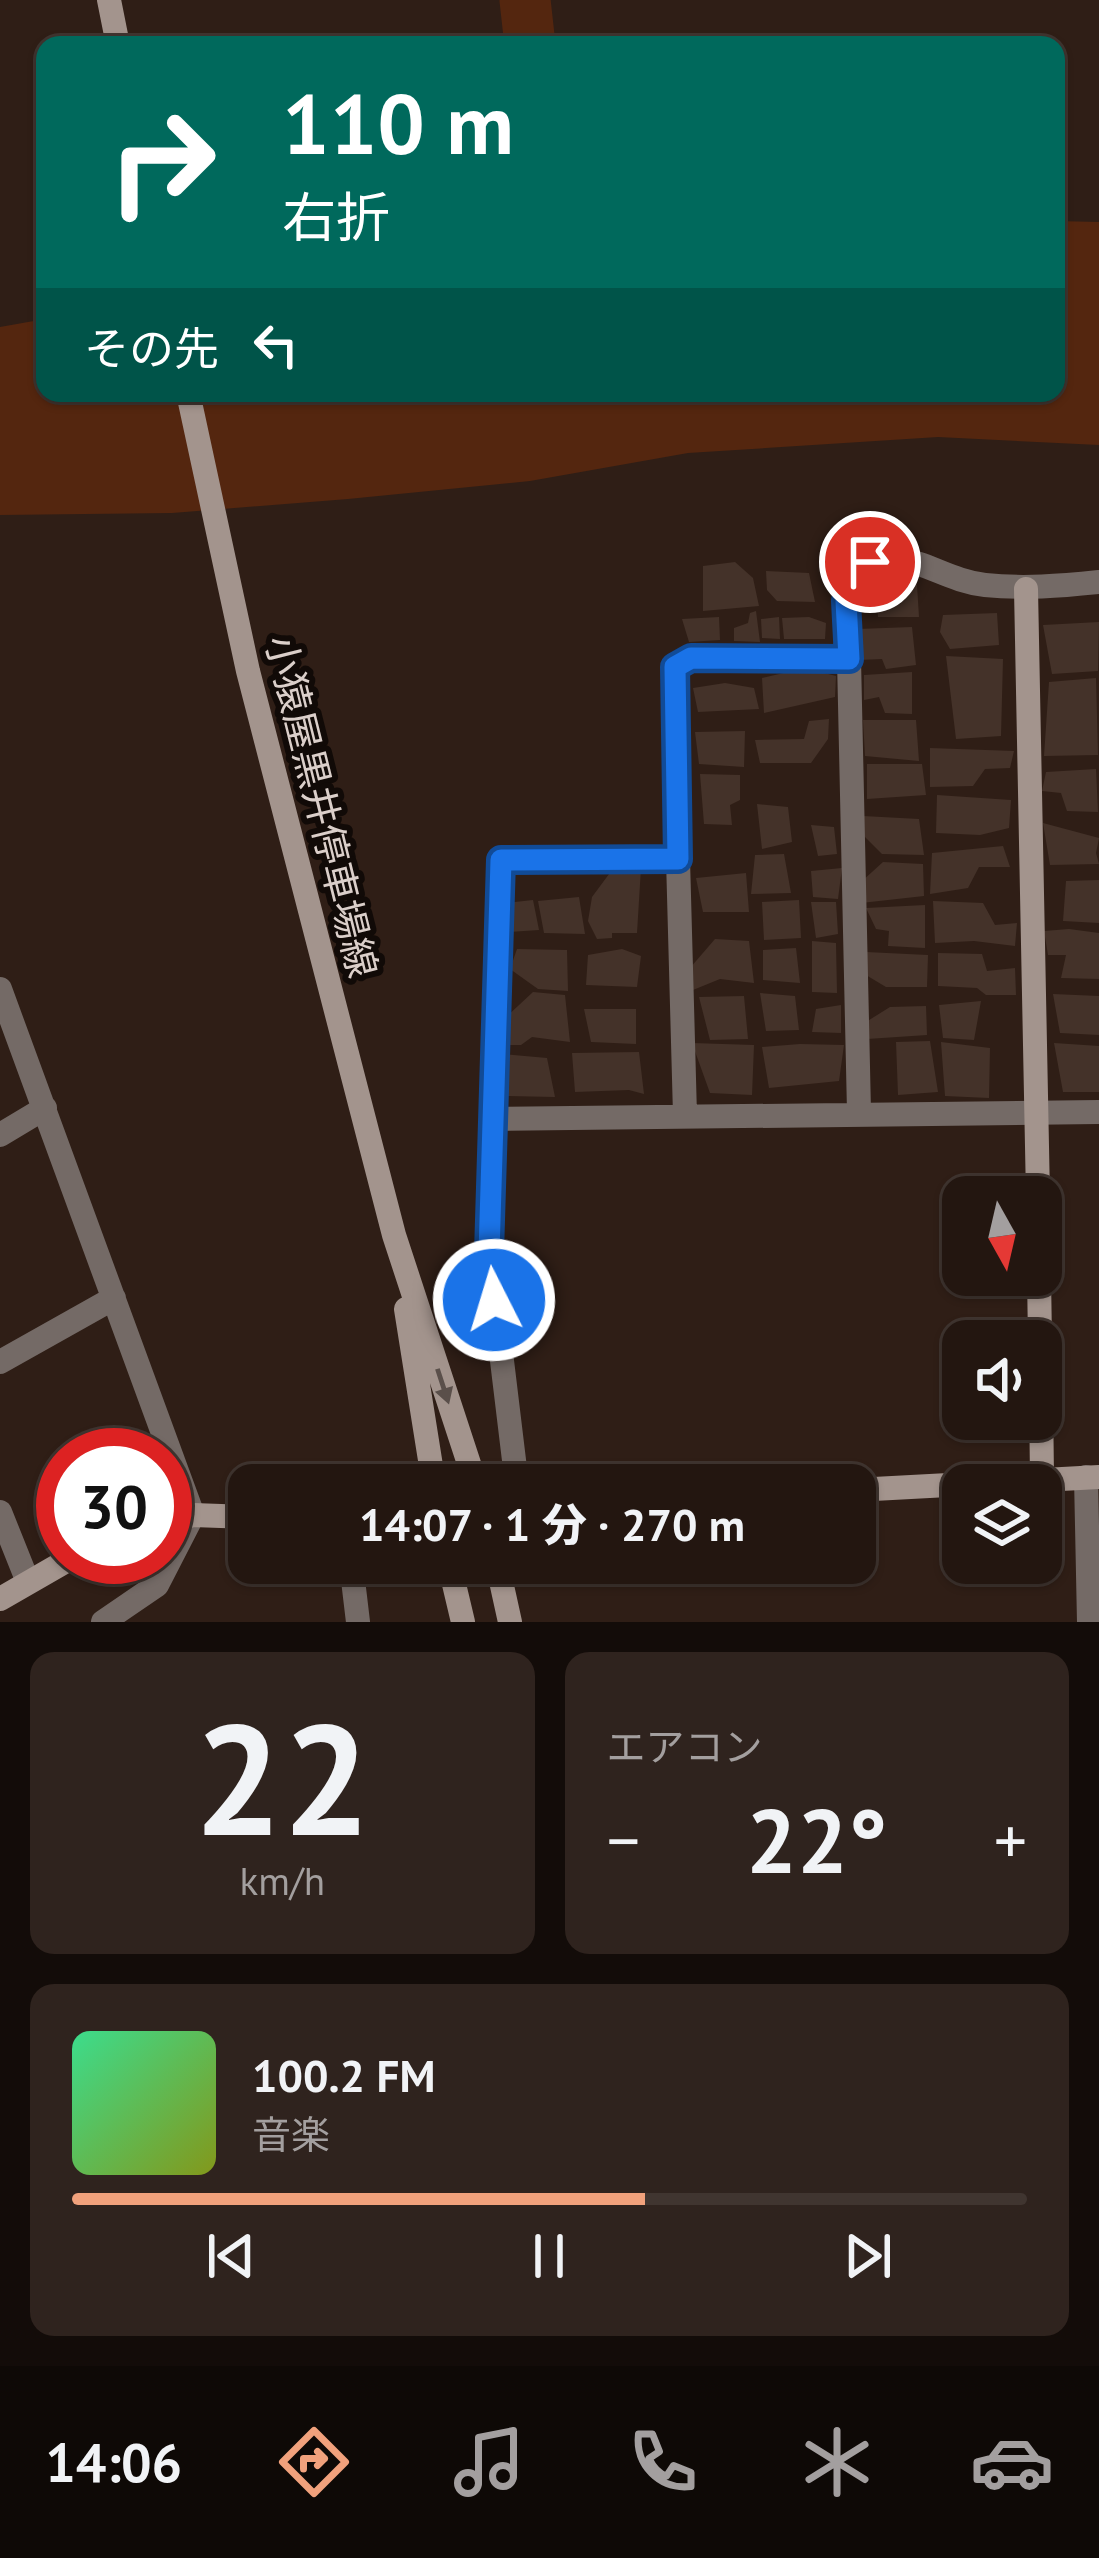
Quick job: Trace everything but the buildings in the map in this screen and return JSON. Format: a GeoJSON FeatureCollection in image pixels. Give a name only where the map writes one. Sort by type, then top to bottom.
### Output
{"type":"FeatureCollection","features":[{"type":"Feature","properties":{"kind":"main road"},"geometry":{"type":"LineString","coordinates":[[109,0],[116,36]]}},
{"type":"Feature","properties":{"kind":"main road","name":"小猿屋黒井停車場線"},"geometry":{"type":"LineString","coordinates":[[190,402],[248,671],[394,1235],[469,1464]]}},
{"type":"Feature","properties":{"kind":"main road"},"geometry":{"type":"LineString","coordinates":[[1026,589],[1038,1176]]}},
{"type":"Feature","properties":{"kind":"main road","name":"小猿屋黒井停車場線"},"geometry":{"type":"LineString","coordinates":[[394,1235],[431,1464]]}},
{"type":"Feature","properties":{"kind":"main road"},"geometry":{"type":"LineString","coordinates":[[1062,1478],[1092,1477]]}},
{"type":"Feature","properties":{"kind":"main road"},"geometry":{"type":"LineString","coordinates":[[876,1489],[942,1484]]}},
{"type":"Feature","properties":{"kind":"main road"},"geometry":{"type":"LineString","coordinates":[[193,1515],[228,1516]]}},
{"type":"Feature","properties":{"kind":"main road"},"geometry":{"type":"LineString","coordinates":[[0,1600],[36,1578]]}},
{"type":"Feature","properties":{"kind":"main road"},"geometry":{"type":"LineString","coordinates":[[454,1584],[463,1622]]}},
{"type":"Feature","properties":{"kind":"main road"},"geometry":{"type":"LineString","coordinates":[[501,1584],[510,1622]]}},
{"type":"Feature","properties":{"kind":"street"},"geometry":{"type":"LineString","coordinates":[[859,1112],[846,601],[851,576],[870,562],[893,558],[925,564],[978,584],[1026,589],[1099,583]]}},
{"type":"Feature","properties":{"kind":"street"},"geometry":{"type":"LineString","coordinates":[[685,1115],[675,667],[691,658],[849,659]]}},
{"type":"Feature","properties":{"kind":"street"},"geometry":{"type":"LineString","coordinates":[[514,1464],[489,1253],[501,860],[678,859]]}},
{"type":"Feature","properties":{"kind":"street"},"geometry":{"type":"LineString","coordinates":[[0,989],[193,1515],[157,1585],[103,1622]]}},
{"type":"Feature","properties":{"kind":"street"},"geometry":{"type":"LineString","coordinates":[[0,1136],[45,1108]]}},
{"type":"Feature","properties":{"kind":"street"},"geometry":{"type":"LineString","coordinates":[[494,1119],[1099,1112]]}},
{"type":"Feature","properties":{"kind":"street"},"geometry":{"type":"LineString","coordinates":[[0,1362],[114,1298]]}},
{"type":"Feature","properties":{"kind":"street"},"geometry":{"type":"LineString","coordinates":[[1089,1622],[1092,1477]]}},
{"type":"Feature","properties":{"kind":"street"},"geometry":{"type":"LineString","coordinates":[[0,1512],[28,1582]]}},
{"type":"Feature","properties":{"kind":"street"},"geometry":{"type":"LineString","coordinates":[[353,1584],[358,1622]]}},
{"type":"Feature","properties":{"kind":"shaded area"},"geometry":{"type":"Polygon","coordinates":[[[1065,221],[1099,222],[1099,445],[938,437],[688,453],[530,481],[348,499],[172,513],[0,515],[0,327],[36,321],[36,402],[1065,402],[1065,221]]]}},
{"type":"Feature","properties":{"kind":"waterway"},"geometry":{"type":"LineString","coordinates":[[525,0],[529,36]]}},
{"type":"Feature","properties":{"kind":"route"},"geometry":{"type":"LineString","coordinates":[[494,1300],[489,1253],[501,860],[678,859],[675,667],[691,658],[849,659],[846,601],[851,576],[870,562]]}}]}
